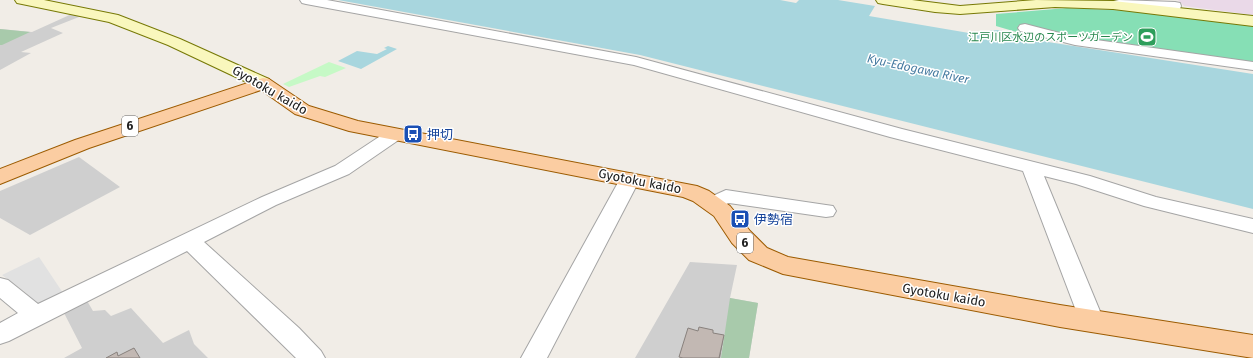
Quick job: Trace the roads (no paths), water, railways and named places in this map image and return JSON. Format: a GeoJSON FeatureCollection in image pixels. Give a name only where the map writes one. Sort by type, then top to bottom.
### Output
{"type":"FeatureCollection","features":[{"type":"Feature","properties":{"kind":"main road","name":"Gyotoku kaido"},"geometry":{"type":"LineString","coordinates":[[263,83],[302,110],[356,127],[689,191],[713,203],[729,219],[748,246],[768,259],[782,265],[1245,350]]}},
{"type":"Feature","properties":{"kind":"main road","name":"6"},"geometry":{"type":"LineString","coordinates":[[0,177],[103,136],[263,83]]}},
{"type":"Feature","properties":{"kind":"street","name":"Gyotoku kaido"},"geometry":{"type":"LineString","coordinates":[[22,0],[118,20],[174,42],[263,83]]}},
{"type":"Feature","properties":{"kind":"street"},"geometry":{"type":"LineString","coordinates":[[306,0],[636,61],[804,106],[850,121],[1083,180],[1151,202],[1253,226]]}},
{"type":"Feature","properties":{"kind":"street"},"geometry":{"type":"LineString","coordinates":[[883,0],[935,8],[960,10],[1049,3],[1113,5],[1253,21]]}},
{"type":"Feature","properties":{"kind":"street"},"geometry":{"type":"LineString","coordinates":[[1113,5],[1127,2],[1175,6],[1170,0]]}},
{"type":"Feature","properties":{"kind":"street"},"geometry":{"type":"LineString","coordinates":[[1025,28],[1075,41],[1253,66]]}},
{"type":"Feature","properties":{"kind":"street"},"geometry":{"type":"LineString","coordinates":[[0,334],[269,201],[342,170],[394,135]]}},
{"type":"Feature","properties":{"kind":"street"},"geometry":{"type":"LineString","coordinates":[[1031,167],[1092,321]]}},
{"type":"Feature","properties":{"kind":"street"},"geometry":{"type":"LineString","coordinates":[[534,358],[630,179]]}},
{"type":"Feature","properties":{"kind":"street"},"geometry":{"type":"LineString","coordinates":[[713,203],[726,196],[826,211]]}},
{"type":"Feature","properties":{"kind":"street"},"geometry":{"type":"LineString","coordinates":[[189,241],[290,335],[312,358]]}},
{"type":"Feature","properties":{"kind":"street"},"geometry":{"type":"LineString","coordinates":[[0,286],[26,306],[34,316]]}},
{"type":"Feature","properties":{"kind":"water","name":"Kyu-Edogawa River"},"geometry":{"type":"Polygon","coordinates":[[[338,0],[780,0],[796,3],[799,0],[838,0],[875,6],[869,16],[969,33],[998,30],[1048,42],[1253,74],[1253,209],[640,55],[338,0]]]}},
{"type":"Feature","properties":{"kind":"water"},"geometry":{"type":"Polygon","coordinates":[[[388,46],[397,49],[361,69],[338,61],[357,51],[377,54],[387,49],[384,48],[388,46]]]}},
{"type":"Feature","properties":{"kind":"place","name":"江戸川区水辺のスポーツガーデン"},"geometry":{"type":"Point","coordinates":[1147,37]}},
{"type":"Feature","properties":{"kind":"place","name":"押切"},"geometry":{"type":"Point","coordinates":[413,134]}},
{"type":"Feature","properties":{"kind":"place","name":"伊勢宿"},"geometry":{"type":"Point","coordinates":[740,219]}}]}
